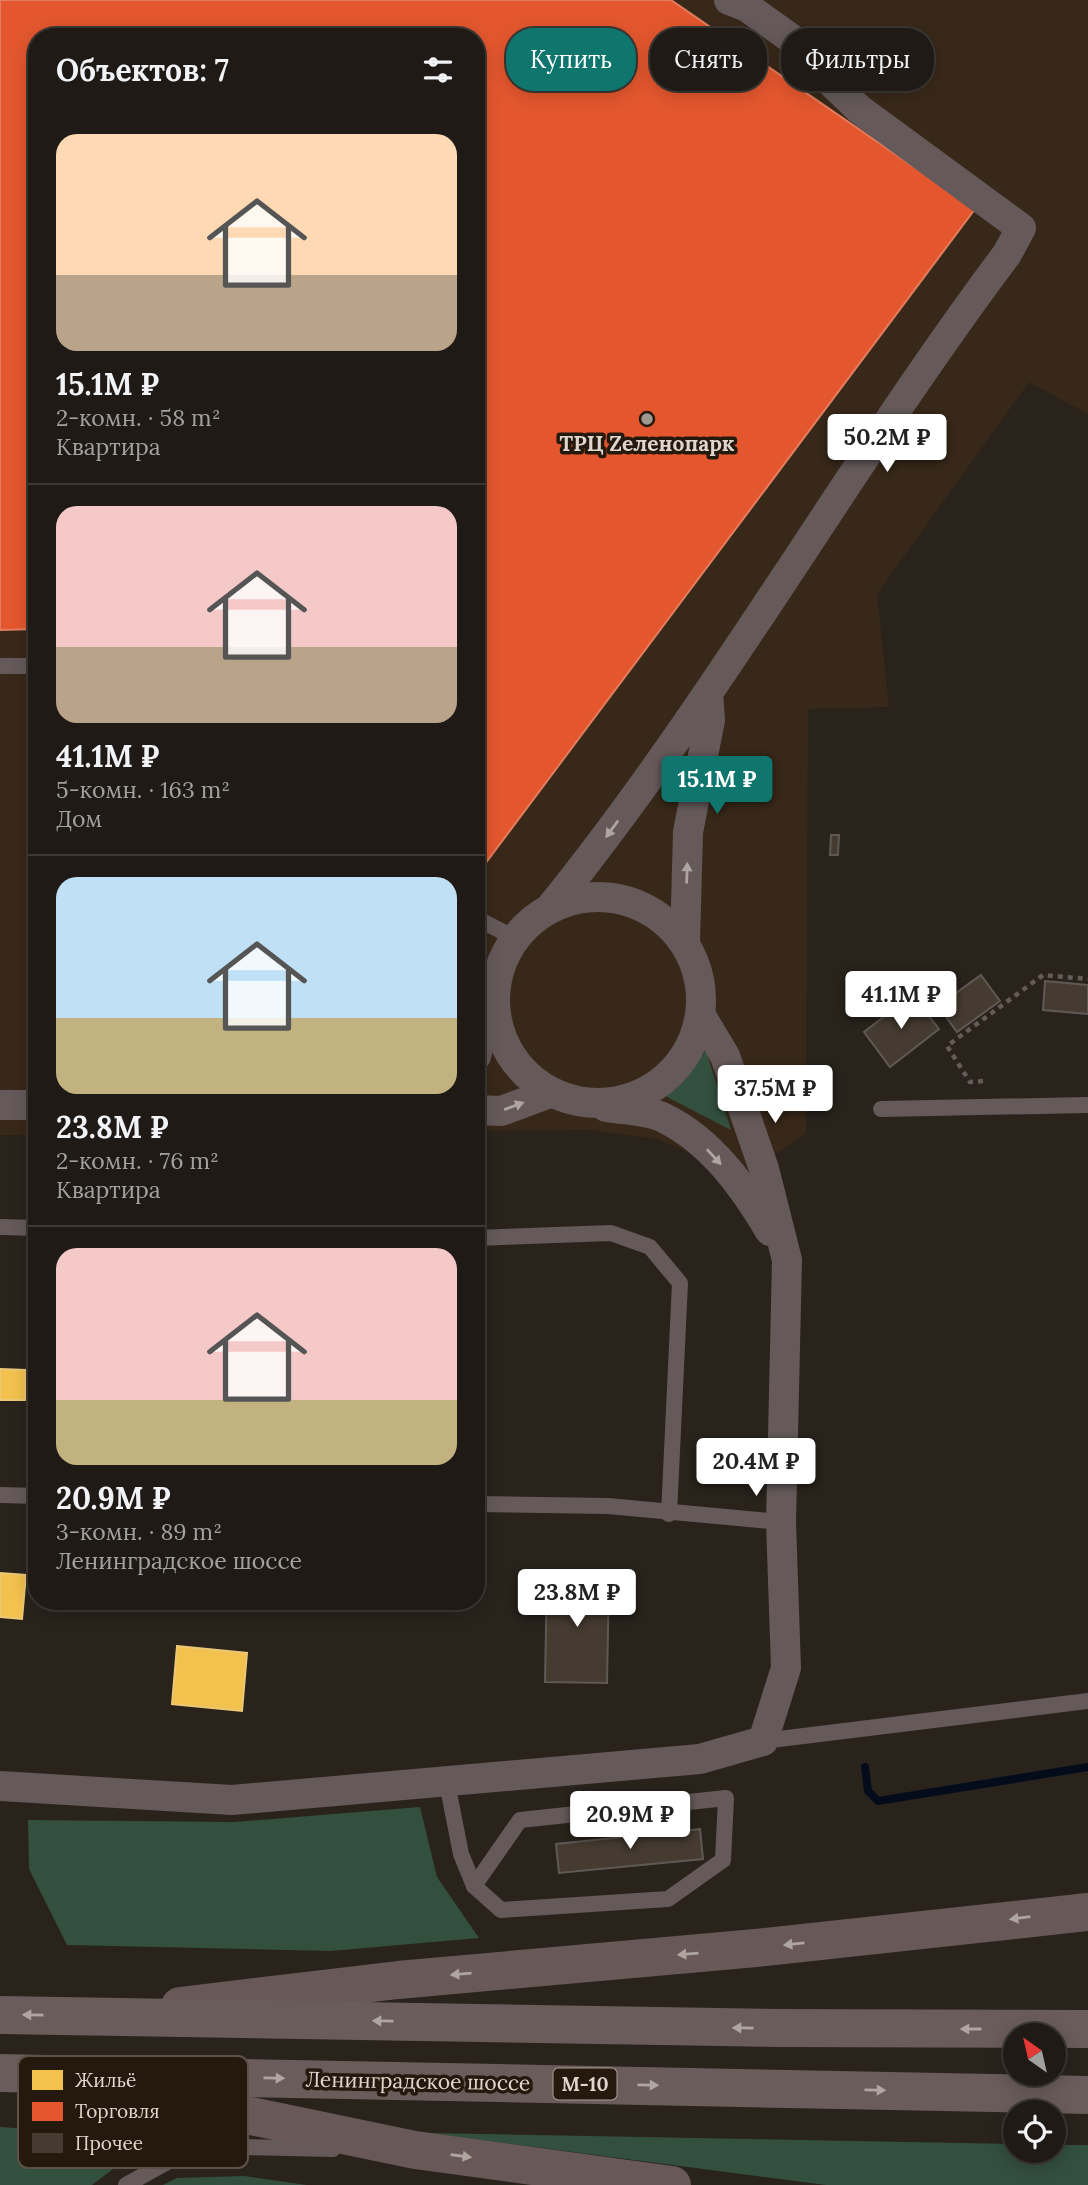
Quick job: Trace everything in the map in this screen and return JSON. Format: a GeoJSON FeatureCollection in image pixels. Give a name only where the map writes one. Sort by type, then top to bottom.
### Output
{"type":"FeatureCollection","features":[{"type":"Feature","properties":{"kind":"highway"},"geometry":{"type":"LineString","coordinates":[[0,2015],[778,2028],[1088,2029]]}},
{"type":"Feature","properties":{"kind":"highway","name":"Ленинградское шоссе"},"geometry":{"type":"LineString","coordinates":[[0,2073],[18,2073]]}},
{"type":"Feature","properties":{"kind":"highway","name":"Ленинградское шоссе"},"geometry":{"type":"LineString","coordinates":[[248,2078],[1088,2095]]}},
{"type":"Feature","properties":{"kind":"main road"},"geometry":{"type":"LineString","coordinates":[[94,2016],[398,1979],[756,1948],[1088,1912]]}},
{"type":"Feature","properties":{"kind":"main road","name":"М-10"},"geometry":{"type":"LineString","coordinates":[[248,2115],[415,2150],[672,2185]]}},
{"type":"Feature","properties":{"kind":"street"},"geometry":{"type":"LineString","coordinates":[[485,1023],[502,961],[515,938],[551,907],[592,856],[708,693],[976,295],[1007,254],[1021,228],[859,108],[834,85],[807,50],[747,7],[729,0]]}},
{"type":"Feature","properties":{"kind":"street"},"geometry":{"type":"LineString","coordinates":[[685,941],[688,832],[710,720],[708,693]]}},
{"type":"Feature","properties":{"kind":"street"},"geometry":{"type":"LineString","coordinates":[[551,907],[587,896],[624,899],[658,914],[685,941],[700,977],[701,1016],[688,1053],[662,1082],[627,1100],[588,1103]]}},
{"type":"Feature","properties":{"kind":"street"},"geometry":{"type":"LineString","coordinates":[[495,987],[498,1029],[518,1066],[550,1093],[662,1117],[699,1140],[747,1192],[787,1260]]}},
{"type":"Feature","properties":{"kind":"street"},"geometry":{"type":"LineString","coordinates":[[0,1786],[232,1800],[700,1759],[763,1741],[786,1668],[781,1522],[787,1260],[764,1170],[725,1056],[701,1016]]}},
{"type":"Feature","properties":{"kind":"street"},"geometry":{"type":"LineString","coordinates":[[485,1110],[501,1111],[550,1093]]}},
{"type":"Feature","properties":{"kind":"street"},"geometry":{"type":"LineString","coordinates":[[0,1105],[28,1105]]}},
{"type":"Feature","properties":{"kind":"lane"},"geometry":{"type":"LineString","coordinates":[[0,666],[28,666]]}},
{"type":"Feature","properties":{"kind":"lane"},"geometry":{"type":"LineString","coordinates":[[485,923],[515,938]]}},
{"type":"Feature","properties":{"kind":"lane"},"geometry":{"type":"LineString","coordinates":[[881,1109],[1088,1105]]}},
{"type":"Feature","properties":{"kind":"lane"},"geometry":{"type":"LineString","coordinates":[[0,1227],[28,1228]]}},
{"type":"Feature","properties":{"kind":"lane"},"geometry":{"type":"LineString","coordinates":[[485,1238],[611,1233],[650,1247],[680,1283],[668,1514]]}},
{"type":"Feature","properties":{"kind":"lane"},"geometry":{"type":"LineString","coordinates":[[0,1495],[28,1496]]}},
{"type":"Feature","properties":{"kind":"lane"},"geometry":{"type":"LineString","coordinates":[[485,1504],[608,1506],[668,1514],[781,1522]]}},
{"type":"Feature","properties":{"kind":"lane"},"geometry":{"type":"LineString","coordinates":[[763,1741],[1088,1701]]}},
{"type":"Feature","properties":{"kind":"lane"},"geometry":{"type":"LineString","coordinates":[[447,1783],[461,1854],[474,1886],[501,1910],[668,1899],[723,1860],[726,1798],[520,1820],[474,1886]]}},
{"type":"Feature","properties":{"kind":"lane"},"geometry":{"type":"LineString","coordinates":[[248,2147],[415,2150]]}},
{"type":"Feature","properties":{"kind":"lane"},"geometry":{"type":"LineString","coordinates":[[126,2185],[156,2168]]}},
{"type":"Feature","properties":{"kind":"path"},"geometry":{"type":"LineString","coordinates":[[983,1081],[970,1082],[947,1046],[1043,975],[1088,979]]}},
{"type":"Feature","properties":{"kind":"shaded area"},"geometry":{"type":"Polygon","coordinates":[[[0,0],[1088,0],[1088,414],[1029,382],[877,594],[889,707],[808,709],[806,1133],[728,1187],[702,1158],[657,1139],[589,1130],[485,1131],[485,28],[28,28],[28,1135],[0,1135],[0,0]]]}},
{"type":"Feature","properties":{"kind":"green space"},"geometry":{"type":"Polygon","coordinates":[[[706,1051],[731,1130],[665,1096],[706,1051]]]}},
{"type":"Feature","properties":{"kind":"green space"},"geometry":{"type":"Polygon","coordinates":[[[420,1807],[437,1877],[479,1938],[331,1951],[67,1945],[29,1869],[28,1820],[234,1822],[420,1807]]]}},
{"type":"Feature","properties":{"kind":"green space"},"geometry":{"type":"Polygon","coordinates":[[[0,2127],[18,2128],[18,2168],[115,2168],[92,2185],[0,2185],[0,2127]]]}},
{"type":"Feature","properties":{"kind":"green space"},"geometry":{"type":"Polygon","coordinates":[[[427,2133],[1003,2144],[1003,2163],[1066,2163],[1066,2145],[1088,2145],[1088,2185],[826,2185],[427,2133]]]}},
{"type":"Feature","properties":{"kind":"green space"},"geometry":{"type":"Polygon","coordinates":[[[244,2176],[307,2185],[163,2185],[177,2178],[244,2176]]]}},
{"type":"Feature","properties":{"kind":"building: Жильё"},"geometry":{"type":"Polygon","coordinates":[[[0,1369],[26,1370],[25,1400],[0,1400],[0,1369]]]}},
{"type":"Feature","properties":{"kind":"building: Жильё"},"geometry":{"type":"Polygon","coordinates":[[[0,1573],[26,1575],[22,1619],[0,1617],[0,1573]]]}},
{"type":"Feature","properties":{"kind":"building: Жильё"},"geometry":{"type":"Polygon","coordinates":[[[177,1646],[247,1653],[242,1711],[172,1704],[177,1646]]]}},
{"type":"Feature","properties":{"kind":"building: Торговля","name":"ТРЦ Zеленопарк"},"geometry":{"type":"Polygon","coordinates":[[[0,0],[671,0],[712,28],[650,28],[650,91],[767,91],[767,66],[781,76],[781,91],[803,91],[975,209],[485,864],[485,28],[28,28],[28,629],[0,630],[0,0]]]}},
{"type":"Feature","properties":{"kind":"building: Прочее"},"geometry":{"type":"Polygon","coordinates":[[[831,835],[839,835],[838,855],[830,855],[831,835]]]}},
{"type":"Feature","properties":{"kind":"building: Прочее"},"geometry":{"type":"Polygon","coordinates":[[[981,975],[1000,1001],[957,1032],[938,1006],[981,975]]]}},
{"type":"Feature","properties":{"kind":"building: Прочее"},"geometry":{"type":"Polygon","coordinates":[[[1045,981],[1088,985],[1088,1014],[1043,1010],[1045,981]]]}},
{"type":"Feature","properties":{"kind":"building: Прочее"},"geometry":{"type":"Polygon","coordinates":[[[912,995],[939,1029],[890,1067],[864,1032],[912,995]]]}},
{"type":"Feature","properties":{"kind":"building: Прочее"},"geometry":{"type":"Polygon","coordinates":[[[547,1575],[609,1576],[607,1683],[545,1682],[547,1575]]]}},
{"type":"Feature","properties":{"kind":"building: Прочее"},"geometry":{"type":"Polygon","coordinates":[[[700,1829],[703,1859],[559,1873],[556,1844],[700,1829]]]}},
{"type":"Feature","properties":{"kind":"waterway"},"geometry":{"type":"LineString","coordinates":[[865,1767],[868,1791],[878,1801],[1088,1767]]}},
{"type":"Feature","properties":{"kind":"place","name":"ТРЦ Zеленопарк"},"geometry":{"type":"Point","coordinates":[647,419]}}]}
